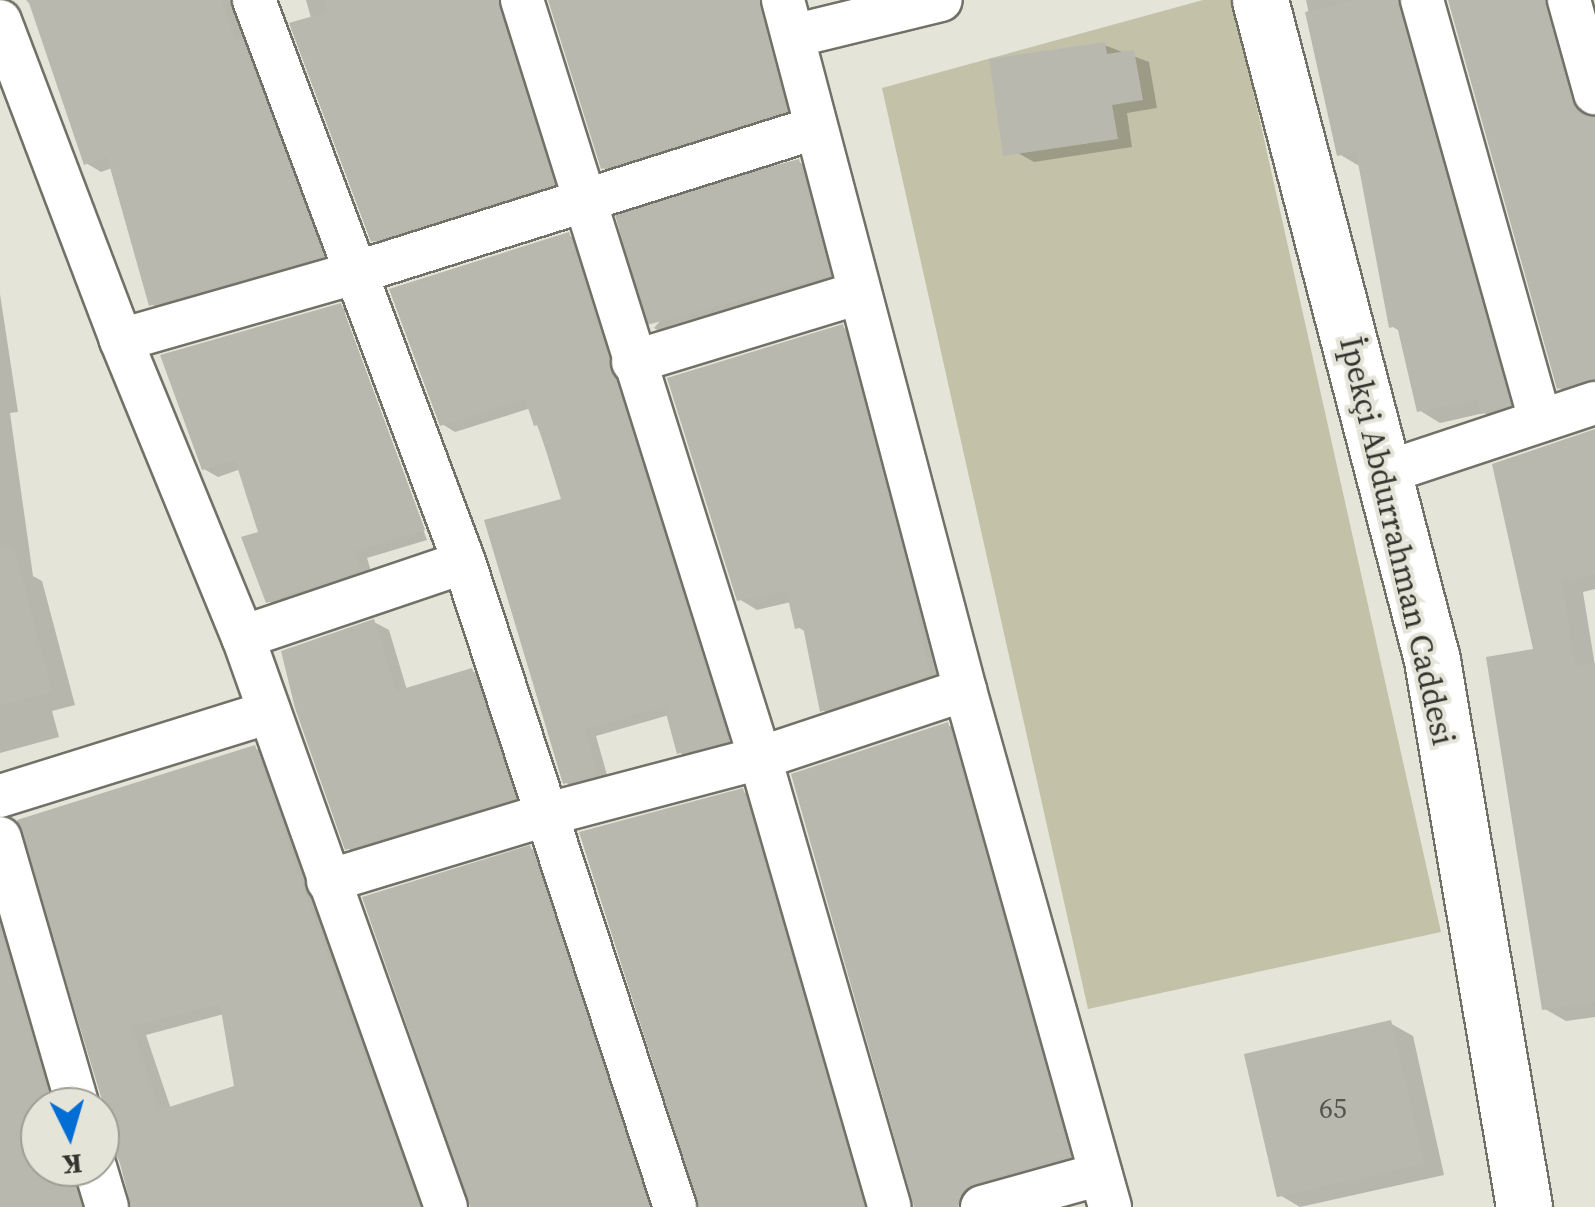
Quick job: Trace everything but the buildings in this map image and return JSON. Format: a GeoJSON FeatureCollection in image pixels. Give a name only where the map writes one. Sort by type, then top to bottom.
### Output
{"type":"FeatureCollection","features":[{"type":"Feature","properties":{"kind":"street"},"geometry":{"type":"LineString","coordinates":[[254,0],[464,562],[676,1207]]}},
{"type":"Feature","properties":{"kind":"street"},"geometry":{"type":"LineString","coordinates":[[522,0],[760,758],[890,1207]]}},
{"type":"Feature","properties":{"kind":"street"},"geometry":{"type":"LineString","coordinates":[[938,0],[788,18],[965,690],[1105,1190],[982,1207]]}},
{"type":"Feature","properties":{"kind":"street","name":"İpekçi Abdurrahman Caddesi"},"geometry":{"type":"LineString","coordinates":[[1260,0],[1432,660],[1524,1207]]}},
{"type":"Feature","properties":{"kind":"street"},"geometry":{"type":"LineString","coordinates":[[1422,0],[1540,421]]}},
{"type":"Feature","properties":{"kind":"street"},"geometry":{"type":"LineString","coordinates":[[1568,0],[1595,93]]}},
{"type":"Feature","properties":{"kind":"street"},"geometry":{"type":"LineString","coordinates":[[0,22],[121,340],[242,637],[446,1207]]}},
{"type":"Feature","properties":{"kind":"street"},"geometry":{"type":"LineString","coordinates":[[121,340],[358,272],[816,128]]}},
{"type":"Feature","properties":{"kind":"street"},"geometry":{"type":"LineString","coordinates":[[633,362],[860,293]]}},
{"type":"Feature","properties":{"kind":"street"},"geometry":{"type":"LineString","coordinates":[[1384,474],[1595,403]]}},
{"type":"Feature","properties":{"kind":"street"},"geometry":{"type":"LineString","coordinates":[[242,637],[464,562]]}},
{"type":"Feature","properties":{"kind":"street"},"geometry":{"type":"LineString","coordinates":[[328,881],[548,814],[760,758],[965,690]]}},
{"type":"Feature","properties":{"kind":"street"},"geometry":{"type":"LineString","coordinates":[[0,796],[269,712]]}},
{"type":"Feature","properties":{"kind":"street"},"geometry":{"type":"LineString","coordinates":[[0,838],[72,1087]]}},
{"type":"Feature","properties":{"kind":"green space"},"geometry":{"type":"Polygon","coordinates":[[[1203,0],[1233,0],[1441,932],[1088,1009],[882,88],[1203,0]]]}}]}
